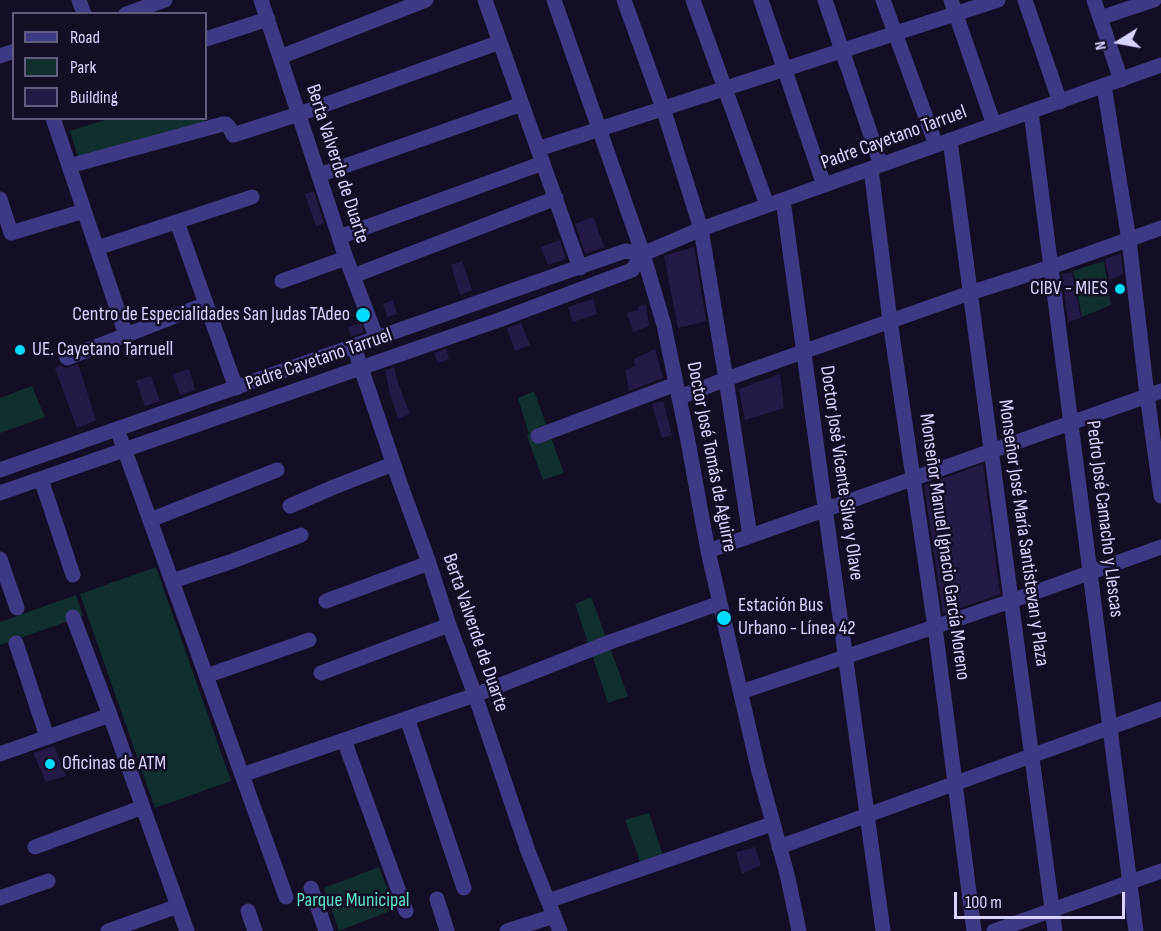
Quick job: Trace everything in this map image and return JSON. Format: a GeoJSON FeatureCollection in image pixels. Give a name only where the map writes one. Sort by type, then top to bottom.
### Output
{"type":"FeatureCollection","features":[{"type":"Feature","properties":{"kind":"street"},"geometry":{"type":"LineString","coordinates":[[132,12],[165,0]]}},
{"type":"Feature","properties":{"kind":"street","name":"Berta Valverde de Duarte"},"geometry":{"type":"LineString","coordinates":[[261,0],[346,258],[377,339]]}},
{"type":"Feature","properties":{"kind":"street"},"geometry":{"type":"LineString","coordinates":[[280,57],[426,0]]}},
{"type":"Feature","properties":{"kind":"street"},"geometry":{"type":"LineString","coordinates":[[485,0],[580,268]]}},
{"type":"Feature","properties":{"kind":"street","name":"Doctor José Tomás de Aguirre"},"geometry":{"type":"LineString","coordinates":[[554,0],[643,254],[664,325],[708,551],[758,768],[788,878],[799,931]]}},
{"type":"Feature","properties":{"kind":"street"},"geometry":{"type":"LineString","coordinates":[[624,0],[663,108],[701,229],[750,536]]}},
{"type":"Feature","properties":{"kind":"street"},"geometry":{"type":"LineString","coordinates":[[693,0],[767,205]]}},
{"type":"Feature","properties":{"kind":"street"},"geometry":{"type":"LineString","coordinates":[[761,0],[824,185]]}},
{"type":"Feature","properties":{"kind":"street","name":"Monseñor Manuel Ignacio García Moreno"},"geometry":{"type":"LineString","coordinates":[[825,0],[876,167],[890,321],[935,627],[974,931]]}},
{"type":"Feature","properties":{"kind":"street","name":"Monseñor José María Santistevan y Plaza"},"geometry":{"type":"LineString","coordinates":[[883,0],[895,34],[943,143],[970,292],[1055,931]]}},
{"type":"Feature","properties":{"kind":"street"},"geometry":{"type":"LineString","coordinates":[[339,237],[541,156],[599,130],[895,34],[954,7],[998,0]]}},
{"type":"Feature","properties":{"kind":"street"},"geometry":{"type":"LineString","coordinates":[[1025,0],[1060,102]]}},
{"type":"Feature","properties":{"kind":"street"},"geometry":{"type":"LineString","coordinates":[[1094,0],[1121,80]]}},
{"type":"Feature","properties":{"kind":"street"},"geometry":{"type":"LineString","coordinates":[[1100,18],[1119,5],[1154,0]]}},
{"type":"Feature","properties":{"kind":"street"},"geometry":{"type":"LineString","coordinates":[[954,7],[994,125]]}},
{"type":"Feature","properties":{"kind":"street"},"geometry":{"type":"LineString","coordinates":[[207,39],[268,19]]}},
{"type":"Feature","properties":{"kind":"street"},"geometry":{"type":"LineString","coordinates":[[69,165],[222,124],[230,127],[233,135],[299,114],[500,42]]}},
{"type":"Feature","properties":{"kind":"street","name":"Padre Cayetano Tarruel"},"geometry":{"type":"LineString","coordinates":[[0,493],[499,320],[632,270],[643,254],[701,229],[1161,65]]}},
{"type":"Feature","properties":{"kind":"street"},"geometry":{"type":"LineString","coordinates":[[1104,86],[1154,393],[1161,496]]}},
{"type":"Feature","properties":{"kind":"street"},"geometry":{"type":"LineString","coordinates":[[319,176],[522,104]]}},
{"type":"Feature","properties":{"kind":"street","name":"Pedro José Camacho y Llescas"},"geometry":{"type":"LineString","coordinates":[[1031,112],[1136,931]]}},
{"type":"Feature","properties":{"kind":"street"},"geometry":{"type":"LineString","coordinates":[[54,120],[126,335]]}},
{"type":"Feature","properties":{"kind":"street"},"geometry":{"type":"LineString","coordinates":[[97,248],[252,197]]}},
{"type":"Feature","properties":{"kind":"street"},"geometry":{"type":"LineString","coordinates":[[353,276],[556,198]]}},
{"type":"Feature","properties":{"kind":"street"},"geometry":{"type":"LineString","coordinates":[[0,200],[11,233],[84,211]]}},
{"type":"Feature","properties":{"kind":"street","name":"Doctor José Vicente Silva y Olave"},"geometry":{"type":"LineString","coordinates":[[783,200],[883,931]]}},
{"type":"Feature","properties":{"kind":"street"},"geometry":{"type":"LineString","coordinates":[[177,222],[236,388]]}},
{"type":"Feature","properties":{"kind":"street"},"geometry":{"type":"LineString","coordinates":[[538,436],[678,391],[726,379],[970,292],[1051,267],[1161,228]]}},
{"type":"Feature","properties":{"kind":"street","name":"Padre Cayetano Tarruel"},"geometry":{"type":"LineString","coordinates":[[0,470],[625,251],[643,254]]}},
{"type":"Feature","properties":{"kind":"street"},"geometry":{"type":"LineString","coordinates":[[282,281],[346,258]]}},
{"type":"Feature","properties":{"kind":"street"},"geometry":{"type":"LineString","coordinates":[[67,358],[206,304]]}},
{"type":"Feature","properties":{"kind":"street","name":"Berta Valverde de Duarte"},"geometry":{"type":"LineString","coordinates":[[354,347],[528,851],[560,931]]}},
{"type":"Feature","properties":{"kind":"street"},"geometry":{"type":"LineString","coordinates":[[708,551],[1154,393]]}},
{"type":"Feature","properties":{"kind":"street"},"geometry":{"type":"LineString","coordinates":[[117,429],[286,897]]}},
{"type":"Feature","properties":{"kind":"street"},"geometry":{"type":"LineString","coordinates":[[290,506],[334,486],[393,464]]}},
{"type":"Feature","properties":{"kind":"street"},"geometry":{"type":"LineString","coordinates":[[150,520],[277,470]]}},
{"type":"Feature","properties":{"kind":"street"},"geometry":{"type":"LineString","coordinates":[[41,479],[73,576]]}},
{"type":"Feature","properties":{"kind":"street"},"geometry":{"type":"LineString","coordinates":[[172,581],[301,536]]}},
{"type":"Feature","properties":{"kind":"street"},"geometry":{"type":"LineString","coordinates":[[741,692],[1011,601],[1161,547]]}},
{"type":"Feature","properties":{"kind":"street"},"geometry":{"type":"LineString","coordinates":[[0,559],[17,608]]}},
{"type":"Feature","properties":{"kind":"street"},"geometry":{"type":"LineString","coordinates":[[326,601],[429,563]]}},
{"type":"Feature","properties":{"kind":"street"},"geometry":{"type":"LineString","coordinates":[[242,775],[475,695],[610,642],[720,603]]}},
{"type":"Feature","properties":{"kind":"street"},"geometry":{"type":"LineString","coordinates":[[73,617],[187,931]]}},
{"type":"Feature","properties":{"kind":"street"},"geometry":{"type":"LineString","coordinates":[[321,673],[449,625]]}},
{"type":"Feature","properties":{"kind":"street"},"geometry":{"type":"LineString","coordinates":[[206,676],[309,640]]}},
{"type":"Feature","properties":{"kind":"street"},"geometry":{"type":"LineString","coordinates":[[16,643],[47,737]]}},
{"type":"Feature","properties":{"kind":"street"},"geometry":{"type":"LineString","coordinates":[[778,847],[1161,709]]}},
{"type":"Feature","properties":{"kind":"street"},"geometry":{"type":"LineString","coordinates":[[0,754],[110,715]]}},
{"type":"Feature","properties":{"kind":"street"},"geometry":{"type":"LineString","coordinates":[[407,718],[464,888]]}},
{"type":"Feature","properties":{"kind":"street"},"geometry":{"type":"LineString","coordinates":[[344,740],[406,911]]}},
{"type":"Feature","properties":{"kind":"street"},"geometry":{"type":"LineString","coordinates":[[35,846],[143,807]]}},
{"type":"Feature","properties":{"kind":"street"},"geometry":{"type":"LineString","coordinates":[[507,931],[551,909],[772,824]]}},
{"type":"Feature","properties":{"kind":"street"},"geometry":{"type":"LineString","coordinates":[[994,931],[1161,872]]}},
{"type":"Feature","properties":{"kind":"street"},"geometry":{"type":"LineString","coordinates":[[0,898],[48,881]]}},
{"type":"Feature","properties":{"kind":"street"},"geometry":{"type":"LineString","coordinates":[[311,888],[326,931]]}},
{"type":"Feature","properties":{"kind":"street"},"geometry":{"type":"LineString","coordinates":[[436,899],[447,931]]}},
{"type":"Feature","properties":{"kind":"street"},"geometry":{"type":"LineString","coordinates":[[108,931],[178,906]]}},
{"type":"Feature","properties":{"kind":"street"},"geometry":{"type":"LineString","coordinates":[[248,911],[255,931]]}},
{"type":"Feature","properties":{"kind":"green space"},"geometry":{"type":"Polygon","coordinates":[[[105,120],[204,120],[205,122],[78,157],[70,131],[105,120]]]}},
{"type":"Feature","properties":{"kind":"green space"},"geometry":{"type":"Polygon","coordinates":[[[1104,261],[1111,305],[1082,317],[1073,271],[1104,261]]]}},
{"type":"Feature","properties":{"kind":"green space"},"geometry":{"type":"Polygon","coordinates":[[[32,386],[45,417],[0,433],[0,398],[32,386]]]}},
{"type":"Feature","properties":{"kind":"green space"},"geometry":{"type":"Polygon","coordinates":[[[534,391],[564,473],[543,480],[527,436],[529,434],[518,398],[534,391]]]}},
{"type":"Feature","properties":{"kind":"green space"},"geometry":{"type":"Polygon","coordinates":[[[156,567],[231,781],[155,808],[80,594],[156,567]]]}},
{"type":"Feature","properties":{"kind":"green space"},"geometry":{"type":"Polygon","coordinates":[[[76,595],[83,616],[0,645],[0,622],[76,595]]]}},
{"type":"Feature","properties":{"kind":"green space"},"geometry":{"type":"Polygon","coordinates":[[[591,597],[628,696],[608,703],[575,604],[591,597]]]}},
{"type":"Feature","properties":{"kind":"green space"},"geometry":{"type":"Polygon","coordinates":[[[649,813],[664,859],[642,867],[625,820],[649,813]]]}},
{"type":"Feature","properties":{"kind":"green space","name":"Parque Municipal"},"geometry":{"type":"Polygon","coordinates":[[[379,867],[395,909],[339,931],[324,888],[379,867]]]}},
{"type":"Feature","properties":{"kind":"building"},"geometry":{"type":"Polygon","coordinates":[[[314,191],[324,223],[316,226],[305,194],[314,191]]]}},
{"type":"Feature","properties":{"kind":"building"},"geometry":{"type":"Polygon","coordinates":[[[593,217],[604,247],[585,254],[575,224],[593,217]]]}},
{"type":"Feature","properties":{"kind":"building"},"geometry":{"type":"Polygon","coordinates":[[[560,240],[566,259],[548,265],[541,247],[560,240]]]}},
{"type":"Feature","properties":{"kind":"building"},"geometry":{"type":"Polygon","coordinates":[[[694,247],[706,321],[678,328],[664,256],[694,247]]]}},
{"type":"Feature","properties":{"kind":"building"},"geometry":{"type":"Polygon","coordinates":[[[1121,254],[1123,274],[1109,280],[1105,259],[1121,254]]]}},
{"type":"Feature","properties":{"kind":"building"},"geometry":{"type":"Polygon","coordinates":[[[462,261],[472,290],[460,295],[451,265],[462,261]]]}},
{"type":"Feature","properties":{"kind":"building"},"geometry":{"type":"Polygon","coordinates":[[[1072,272],[1081,318],[1068,322],[1062,274],[1072,272]]]}},
{"type":"Feature","properties":{"kind":"building"},"geometry":{"type":"Polygon","coordinates":[[[593,299],[597,314],[573,322],[568,307],[593,299]]]}},
{"type":"Feature","properties":{"kind":"building"},"geometry":{"type":"Polygon","coordinates":[[[393,300],[397,314],[387,317],[383,304],[393,300]]]}},
{"type":"Feature","properties":{"kind":"building"},"geometry":{"type":"Polygon","coordinates":[[[646,304],[649,326],[633,332],[627,313],[638,310],[638,307],[646,304]]]}},
{"type":"Feature","properties":{"kind":"building"},"geometry":{"type":"Polygon","coordinates":[[[361,323],[364,332],[351,337],[348,327],[361,323]]]}},
{"type":"Feature","properties":{"kind":"building"},"geometry":{"type":"Polygon","coordinates":[[[521,323],[530,345],[515,351],[507,328],[521,323]]]}},
{"type":"Feature","properties":{"kind":"building"},"geometry":{"type":"Polygon","coordinates":[[[446,349],[449,359],[438,363],[434,353],[446,349]]]}},
{"type":"Feature","properties":{"kind":"building"},"geometry":{"type":"Polygon","coordinates":[[[655,349],[663,378],[629,391],[625,370],[635,366],[634,359],[655,349]]]}},
{"type":"Feature","properties":{"kind":"building"},"geometry":{"type":"Polygon","coordinates":[[[78,364],[96,420],[77,428],[55,368],[60,365],[66,368],[78,364]]]}},
{"type":"Feature","properties":{"kind":"building"},"geometry":{"type":"Polygon","coordinates":[[[394,368],[410,414],[398,419],[385,370],[394,368]]]}},
{"type":"Feature","properties":{"kind":"building"},"geometry":{"type":"Polygon","coordinates":[[[189,369],[195,390],[180,395],[173,374],[189,369]]]}},
{"type":"Feature","properties":{"kind":"building"},"geometry":{"type":"Polygon","coordinates":[[[780,374],[784,408],[745,420],[739,389],[780,374]]]}},
{"type":"Feature","properties":{"kind":"building"},"geometry":{"type":"Polygon","coordinates":[[[151,376],[160,401],[145,406],[136,381],[151,376]]]}},
{"type":"Feature","properties":{"kind":"building"},"geometry":{"type":"Polygon","coordinates":[[[663,401],[672,435],[662,438],[652,404],[663,401]]]}},
{"type":"Feature","properties":{"kind":"building"},"geometry":{"type":"Polygon","coordinates":[[[983,464],[1000,594],[943,614],[924,485],[983,464]]]}},
{"type":"Feature","properties":{"kind":"building","name":"Oficinas de ATM"},"geometry":{"type":"Polygon","coordinates":[[[54,746],[66,776],[46,782],[33,753],[54,746]]]}},
{"type":"Feature","properties":{"kind":"building"},"geometry":{"type":"Polygon","coordinates":[[[755,847],[761,865],[742,874],[736,852],[755,847]]]}},
{"type":"Feature","properties":{"kind":"place","name":"CIBV - MIES"},"geometry":{"type":"Point","coordinates":[1120,289]}},
{"type":"Feature","properties":{"kind":"place","name":"Centro de Especialidades San Judas TAdeo"},"geometry":{"type":"Point","coordinates":[363,315]}},
{"type":"Feature","properties":{"kind":"place","name":"UE. Cayetano Tarruell"},"geometry":{"type":"Point","coordinates":[20,350]}},
{"type":"Feature","properties":{"kind":"place","name":"Estación Bus Urbano - Línea 42"},"geometry":{"type":"Point","coordinates":[724,618]}},
{"type":"Feature","properties":{"kind":"place","name":"Oficinas de ATM"},"geometry":{"type":"Point","coordinates":[50,764]}}]}
